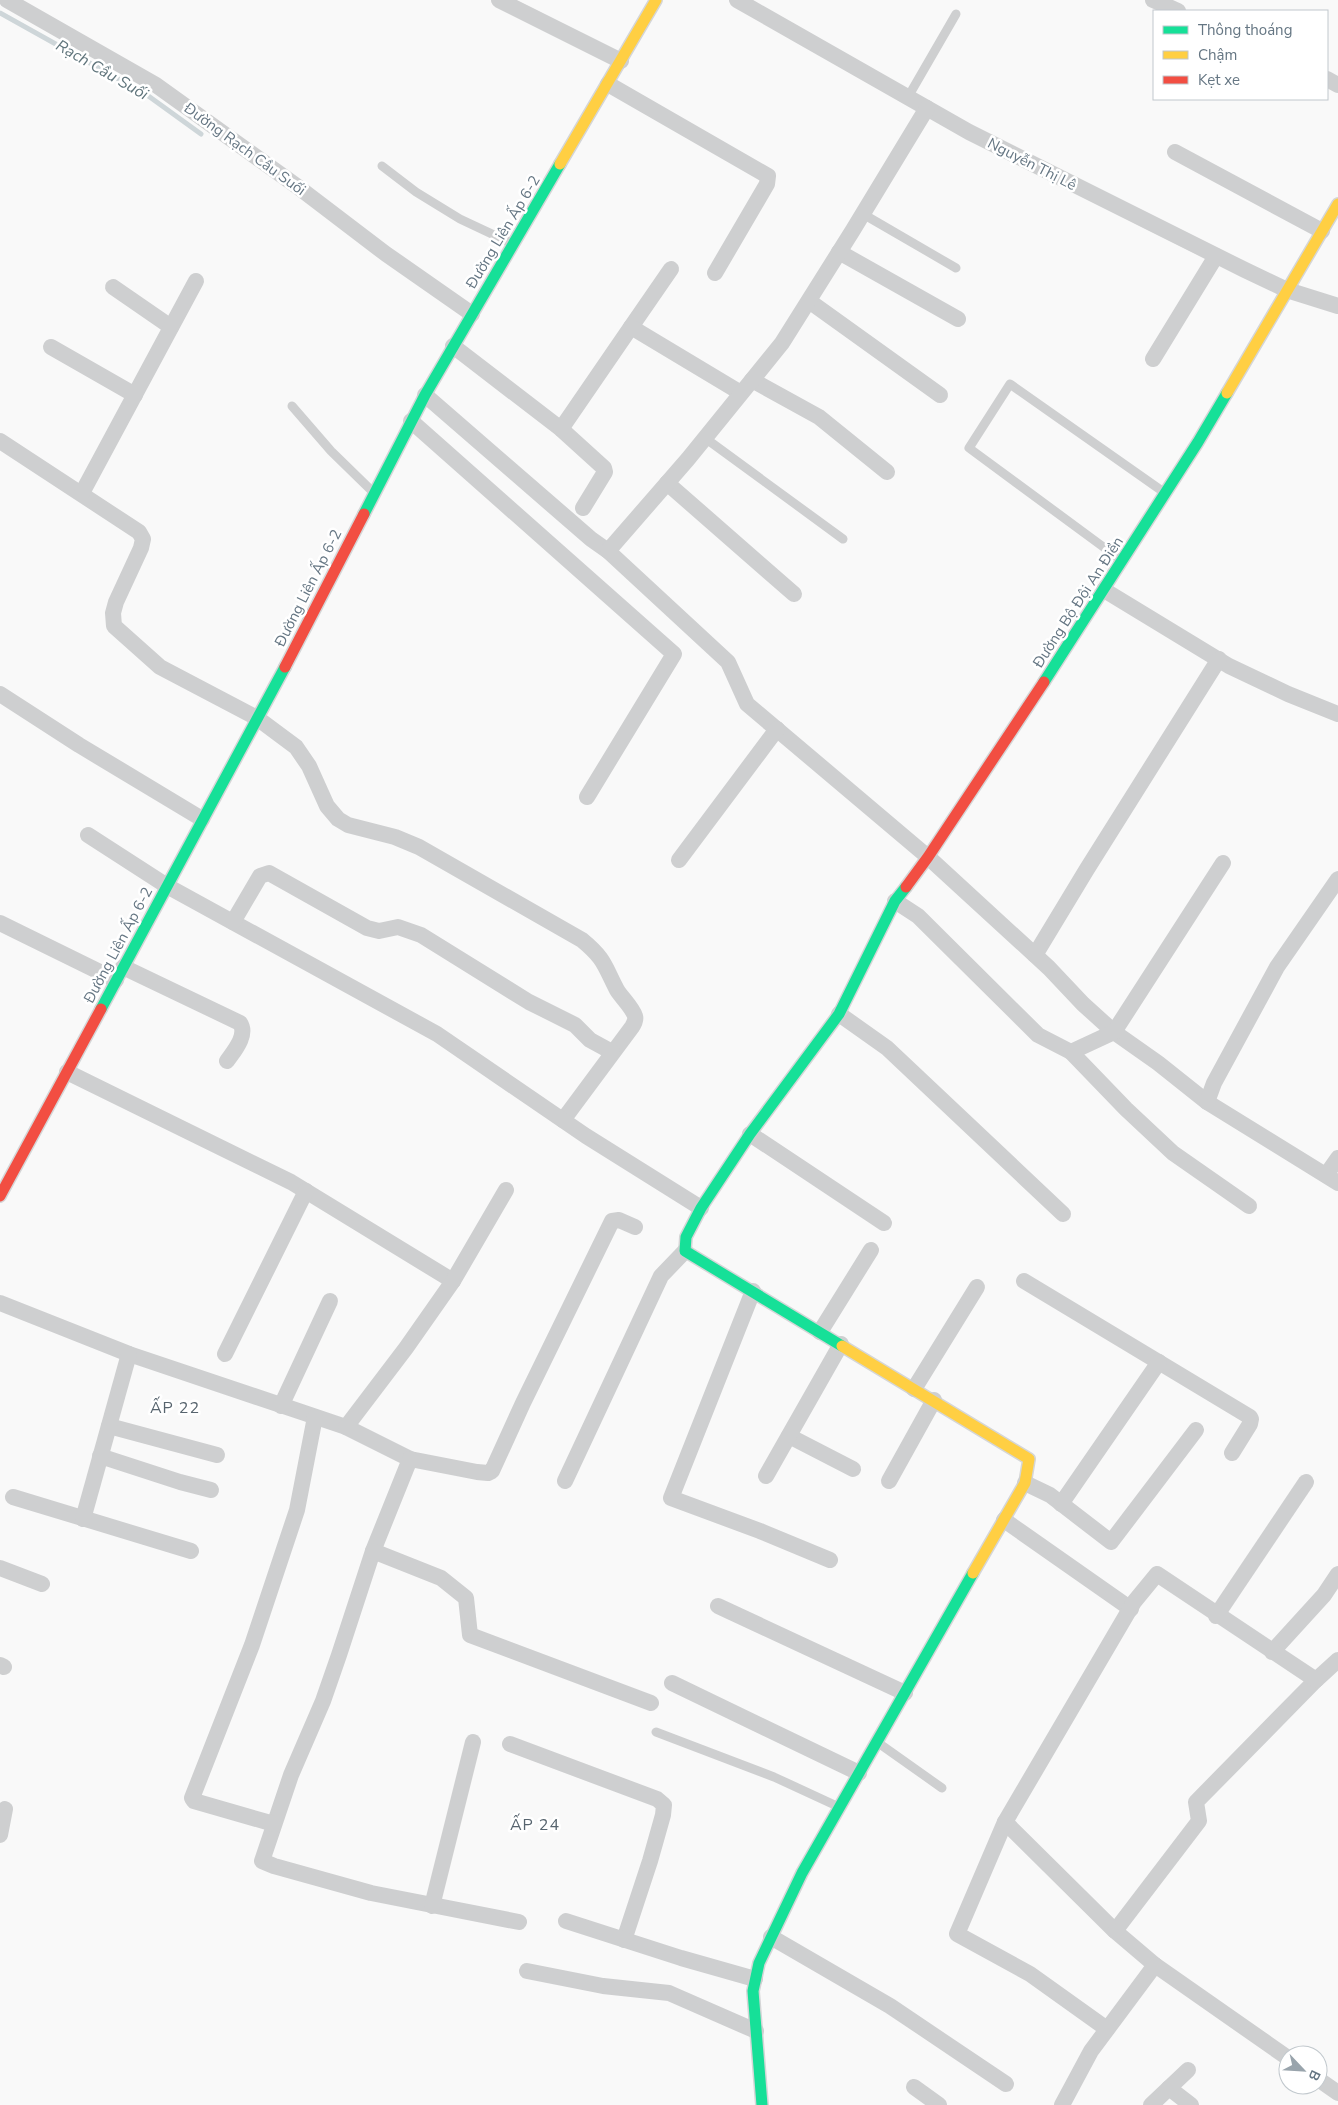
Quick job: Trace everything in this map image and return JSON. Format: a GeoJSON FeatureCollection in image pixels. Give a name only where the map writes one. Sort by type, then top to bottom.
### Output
{"type":"FeatureCollection","features":[{"type":"Feature","properties":{"kind":"street","name":"Đường Rạch Cầu Suối"},"geometry":{"type":"LineString","coordinates":[[7,0],[156,85],[298,186],[386,254],[472,314]]}},
{"type":"Feature","properties":{"kind":"street"},"geometry":{"type":"LineString","coordinates":[[499,0],[621,61]]}},
{"type":"Feature","properties":{"kind":"street","name":"Đường Liên Ấp 6-2"},"geometry":{"type":"LineString","coordinates":[[0,1195],[257,718],[425,395],[656,0]]}},
{"type":"Feature","properties":{"kind":"street","name":"Nguyễn Thị Lê"},"geometry":{"type":"LineString","coordinates":[[737,0],[978,136],[1287,290],[1338,306]]}},
{"type":"Feature","properties":{"kind":"street"},"geometry":{"type":"LineString","coordinates":[[1153,0],[1176,10]]}},
{"type":"Feature","properties":{"kind":"street"},"geometry":{"type":"LineString","coordinates":[[608,84],[768,176],[767,184],[714,273]]}},
{"type":"Feature","properties":{"kind":"street"},"geometry":{"type":"LineString","coordinates":[[608,551],[705,438],[782,343],[863,214],[926,108]]}},
{"type":"Feature","properties":{"kind":"street"},"geometry":{"type":"LineString","coordinates":[[1175,152],[1322,231]]}},
{"type":"Feature","properties":{"kind":"street","name":"Đường Bộ Đội An Điền"},"geometry":{"type":"LineString","coordinates":[[685,1251],[686,1237],[701,1208],[750,1134],[839,1014],[895,901],[928,857],[1123,561],[1198,442],[1338,204]]}},
{"type":"Feature","properties":{"kind":"street"},"geometry":{"type":"LineString","coordinates":[[839,252],[958,319]]}},
{"type":"Feature","properties":{"kind":"street"},"geometry":{"type":"LineString","coordinates":[[1153,360],[1216,256]]}},
{"type":"Feature","properties":{"kind":"street"},"geometry":{"type":"LineString","coordinates":[[561,429],[672,269]]}},
{"type":"Feature","properties":{"kind":"street"},"geometry":{"type":"LineString","coordinates":[[82,493],[196,281]]}},
{"type":"Feature","properties":{"kind":"street"},"geometry":{"type":"LineString","coordinates":[[113,287],[171,327]]}},
{"type":"Feature","properties":{"kind":"street"},"geometry":{"type":"LineString","coordinates":[[809,301],[940,395]]}},
{"type":"Feature","properties":{"kind":"street"},"geometry":{"type":"LineString","coordinates":[[631,327],[741,393]]}},
{"type":"Feature","properties":{"kind":"street"},"geometry":{"type":"LineString","coordinates":[[453,346],[561,429],[605,470],[583,508]]}},
{"type":"Feature","properties":{"kind":"street"},"geometry":{"type":"LineString","coordinates":[[51,347],[135,395]]}},
{"type":"Feature","properties":{"kind":"street"},"geometry":{"type":"LineString","coordinates":[[752,380],[819,417],[838,430],[887,472]]}},
{"type":"Feature","properties":{"kind":"street"},"geometry":{"type":"LineString","coordinates":[[425,395],[591,539],[608,551],[728,662],[747,704],[928,857],[1035,955],[1083,1004],[1114,1032],[1207,1102],[1332,1179],[1338,1158]]}},
{"type":"Feature","properties":{"kind":"street"},"geometry":{"type":"LineString","coordinates":[[411,421],[674,654],[587,797]]}},
{"type":"Feature","properties":{"kind":"street"},"geometry":{"type":"LineString","coordinates":[[2,446],[82,493],[139,532],[143,539],[138,557],[113,613],[114,626],[160,667],[257,718],[302,754],[327,806],[338,819],[348,825],[395,837],[419,847],[582,940],[598,953],[608,969],[617,990],[635,1016],[632,1027],[563,1120]]}},
{"type":"Feature","properties":{"kind":"street"},"geometry":{"type":"LineString","coordinates":[[667,483],[794,594]]}},
{"type":"Feature","properties":{"kind":"street"},"geometry":{"type":"LineString","coordinates":[[1104,590],[1219,660],[1288,694],[1338,714]]}},
{"type":"Feature","properties":{"kind":"street"},"geometry":{"type":"LineString","coordinates":[[1035,955],[1219,660]]}},
{"type":"Feature","properties":{"kind":"street"},"geometry":{"type":"LineString","coordinates":[[0,694],[79,745],[202,819]]}},
{"type":"Feature","properties":{"kind":"street"},"geometry":{"type":"LineString","coordinates":[[679,860],[777,729]]}},
{"type":"Feature","properties":{"kind":"street"},"geometry":{"type":"LineString","coordinates":[[88,836],[167,886],[437,1034],[563,1120],[701,1208]]}},
{"type":"Feature","properties":{"kind":"street"},"geometry":{"type":"LineString","coordinates":[[1071,1052],[1114,1032],[1223,863]]}},
{"type":"Feature","properties":{"kind":"street"},"geometry":{"type":"LineString","coordinates":[[233,922],[260,876],[269,873],[367,928],[379,931],[398,927],[421,935],[529,1002],[575,1025],[590,1040],[612,1052]]}},
{"type":"Feature","properties":{"kind":"street"},"geometry":{"type":"LineString","coordinates":[[1207,1102],[1214,1084],[1277,966],[1338,879]]}},
{"type":"Feature","properties":{"kind":"street"},"geometry":{"type":"LineString","coordinates":[[895,901],[918,916],[1038,1035],[1071,1052],[1126,1110],[1173,1153],[1249,1206]]}},
{"type":"Feature","properties":{"kind":"street"},"geometry":{"type":"LineString","coordinates":[[0,923],[240,1023],[244,1030],[242,1036],[227,1061]]}},
{"type":"Feature","properties":{"kind":"street"},"geometry":{"type":"LineString","coordinates":[[839,1014],[887,1048],[1063,1214]]}},
{"type":"Feature","properties":{"kind":"street"},"geometry":{"type":"LineString","coordinates":[[67,1072],[306,1191],[453,1280]]}},
{"type":"Feature","properties":{"kind":"street"},"geometry":{"type":"LineString","coordinates":[[750,1134],[884,1222]]}},
{"type":"Feature","properties":{"kind":"street"},"geometry":{"type":"LineString","coordinates":[[346,1427],[406,1348],[453,1280],[506,1190]]}},
{"type":"Feature","properties":{"kind":"street"},"geometry":{"type":"LineString","coordinates":[[225,1354],[306,1191]]}},
{"type":"Feature","properties":{"kind":"street"},"geometry":{"type":"LineString","coordinates":[[0,1303],[129,1354],[346,1427],[410,1459],[488,1473],[492,1471],[612,1221],[619,1220],[635,1227]]}},
{"type":"Feature","properties":{"kind":"street"},"geometry":{"type":"LineString","coordinates":[[820,1332],[871,1250]]}},
{"type":"Feature","properties":{"kind":"street"},"geometry":{"type":"LineString","coordinates":[[564,1481],[661,1276],[685,1251],[1029,1459],[1025,1483],[802,1873],[759,1963],[752,1991],[762,2105]]}},
{"type":"Feature","properties":{"kind":"street"},"geometry":{"type":"LineString","coordinates":[[1024,1281],[1250,1417],[1251,1421],[1232,1453]]}},
{"type":"Feature","properties":{"kind":"street"},"geometry":{"type":"LineString","coordinates":[[914,1388],[977,1287]]}},
{"type":"Feature","properties":{"kind":"street"},"geometry":{"type":"LineString","coordinates":[[753,1291],[671,1498],[760,1531],[830,1560]]}},
{"type":"Feature","properties":{"kind":"street"},"geometry":{"type":"LineString","coordinates":[[281,1406],[330,1301]]}},
{"type":"Feature","properties":{"kind":"street"},"geometry":{"type":"LineString","coordinates":[[766,1476],[841,1344]]}},
{"type":"Feature","properties":{"kind":"street"},"geometry":{"type":"LineString","coordinates":[[83,1519],[129,1354]]}},
{"type":"Feature","properties":{"kind":"street"},"geometry":{"type":"LineString","coordinates":[[1061,1504],[1158,1362]]}},
{"type":"Feature","properties":{"kind":"street"},"geometry":{"type":"LineString","coordinates":[[889,1481],[934,1400]]}},
{"type":"Feature","properties":{"kind":"street"},"geometry":{"type":"LineString","coordinates":[[274,1824],[194,1801],[192,1798],[252,1645],[297,1510],[315,1417]]}},
{"type":"Feature","properties":{"kind":"street"},"geometry":{"type":"LineString","coordinates":[[109,1426],[217,1455]]}},
{"type":"Feature","properties":{"kind":"street"},"geometry":{"type":"LineString","coordinates":[[1025,1483],[1050,1495],[1111,1542],[1196,1430]]}},
{"type":"Feature","properties":{"kind":"street"},"geometry":{"type":"LineString","coordinates":[[789,1436],[853,1470]]}},
{"type":"Feature","properties":{"kind":"street"},"geometry":{"type":"LineString","coordinates":[[100,1456],[211,1490]]}},
{"type":"Feature","properties":{"kind":"street"},"geometry":{"type":"LineString","coordinates":[[410,1459],[373,1551],[332,1673],[291,1775],[262,1861],[371,1893],[519,1922]]}},
{"type":"Feature","properties":{"kind":"street"},"geometry":{"type":"LineString","coordinates":[[1216,1616],[1306,1482]]}},
{"type":"Feature","properties":{"kind":"street"},"geometry":{"type":"LineString","coordinates":[[13,1497],[192,1551]]}},
{"type":"Feature","properties":{"kind":"street"},"geometry":{"type":"LineString","coordinates":[[1004,1520],[1131,1609]]}},
{"type":"Feature","properties":{"kind":"street"},"geometry":{"type":"LineString","coordinates":[[373,1551],[441,1578],[466,1598],[470,1635],[652,1702]]}},
{"type":"Feature","properties":{"kind":"street"},"geometry":{"type":"LineString","coordinates":[[0,1568],[42,1584]]}},
{"type":"Feature","properties":{"kind":"street"},"geometry":{"type":"LineString","coordinates":[[1107,2030],[1030,1974],[957,1934],[1005,1822],[1131,1609],[1157,1574],[1216,1616],[1316,1680]]}},
{"type":"Feature","properties":{"kind":"street"},"geometry":{"type":"LineString","coordinates":[[1272,1652],[1324,1595],[1338,1574]]}},
{"type":"Feature","properties":{"kind":"street"},"geometry":{"type":"LineString","coordinates":[[718,1606],[905,1693]]}},
{"type":"Feature","properties":{"kind":"street"},"geometry":{"type":"LineString","coordinates":[[1115,1931],[1199,1821],[1196,1802],[1338,1660]]}},
{"type":"Feature","properties":{"kind":"street"},"geometry":{"type":"LineString","coordinates":[[672,1683],[859,1773]]}},
{"type":"Feature","properties":{"kind":"street"},"geometry":{"type":"LineString","coordinates":[[432,1906],[473,1742]]}},
{"type":"Feature","properties":{"kind":"street"},"geometry":{"type":"LineString","coordinates":[[510,1744],[657,1799],[664,1805],[663,1815],[624,1940]]}},
{"type":"Feature","properties":{"kind":"street"},"geometry":{"type":"LineString","coordinates":[[0,1835],[5,1809]]}},
{"type":"Feature","properties":{"kind":"street"},"geometry":{"type":"LineString","coordinates":[[1005,1822],[1115,1931],[1156,1965],[1278,2051]]}},
{"type":"Feature","properties":{"kind":"street"},"geometry":{"type":"LineString","coordinates":[[566,1921],[755,1979]]}},
{"type":"Feature","properties":{"kind":"street"},"geometry":{"type":"LineString","coordinates":[[771,1937],[890,2006],[1006,2084]]}},
{"type":"Feature","properties":{"kind":"street"},"geometry":{"type":"LineString","coordinates":[[1063,2105],[1090,2051],[1156,1965]]}},
{"type":"Feature","properties":{"kind":"street"},"geometry":{"type":"LineString","coordinates":[[527,1970],[603,1986],[669,1993],[756,2031]]}},
{"type":"Feature","properties":{"kind":"street"},"geometry":{"type":"LineString","coordinates":[[1151,2105],[1188,2070]]}},
{"type":"Feature","properties":{"kind":"street"},"geometry":{"type":"LineString","coordinates":[[914,2087],[939,2105]]}},
{"type":"Feature","properties":{"kind":"street"},"geometry":{"type":"LineString","coordinates":[[1169,2088],[1190,2105]]}},
{"type":"Feature","properties":{"kind":"lane"},"geometry":{"type":"LineString","coordinates":[[908,97],[956,14]]}},
{"type":"Feature","properties":{"kind":"lane"},"geometry":{"type":"LineString","coordinates":[[382,166],[416,192],[460,219],[514,244]]}},
{"type":"Feature","properties":{"kind":"lane"},"geometry":{"type":"LineString","coordinates":[[863,214],[956,268]]}},
{"type":"Feature","properties":{"kind":"lane"},"geometry":{"type":"LineString","coordinates":[[1123,561],[969,448],[1010,384],[1166,493]]}},
{"type":"Feature","properties":{"kind":"lane"},"geometry":{"type":"LineString","coordinates":[[292,406],[331,451],[374,493]]}},
{"type":"Feature","properties":{"kind":"lane"},"geometry":{"type":"LineString","coordinates":[[705,438],[843,539]]}},
{"type":"Feature","properties":{"kind":"lane"},"geometry":{"type":"LineString","coordinates":[[656,1732],[774,1777],[839,1807]]}},
{"type":"Feature","properties":{"kind":"lane"},"geometry":{"type":"LineString","coordinates":[[876,1742],[942,1788]]}},
{"type":"Feature","properties":{"kind":"waterway","name":"Rạch Cầu Suối"},"geometry":{"type":"LineString","coordinates":[[0,13],[147,95],[201,134]]}},
{"type":"Feature","properties":{"kind":"traffic: fast"},"geometry":{"type":"LineString","coordinates":[[364,514],[425,395],[560,164]]}},
{"type":"Feature","properties":{"kind":"traffic: fast"},"geometry":{"type":"LineString","coordinates":[[1044,682],[1198,442],[1227,393]]}},
{"type":"Feature","properties":{"kind":"traffic: fast"},"geometry":{"type":"LineString","coordinates":[[101,1009],[285,667]]}},
{"type":"Feature","properties":{"kind":"traffic: fast"},"geometry":{"type":"LineString","coordinates":[[842,1346],[685,1251],[686,1237],[701,1208],[750,1134],[839,1014],[895,901],[906,887]]}},
{"type":"Feature","properties":{"kind":"traffic: fast"},"geometry":{"type":"LineString","coordinates":[[762,2105],[753,1991],[759,1963],[802,1873],[973,1573]]}},
{"type":"Feature","properties":{"kind":"traffic: slow"},"geometry":{"type":"LineString","coordinates":[[560,164],[656,0]]}},
{"type":"Feature","properties":{"kind":"traffic: slow"},"geometry":{"type":"LineString","coordinates":[[1227,393],[1338,204]]}},
{"type":"Feature","properties":{"kind":"traffic: slow"},"geometry":{"type":"LineString","coordinates":[[842,1346],[1029,1459],[1025,1483],[973,1573]]}},
{"type":"Feature","properties":{"kind":"traffic: jam"},"geometry":{"type":"LineString","coordinates":[[285,667],[364,514]]}},
{"type":"Feature","properties":{"kind":"traffic: jam"},"geometry":{"type":"LineString","coordinates":[[906,887],[1044,682]]}},
{"type":"Feature","properties":{"kind":"traffic: jam"},"geometry":{"type":"LineString","coordinates":[[0,1196],[101,1009]]}},
{"type":"Feature","properties":{"kind":"district","name":"ẤP 22"},"geometry":{"type":"Point","coordinates":[175,1408]}},
{"type":"Feature","properties":{"kind":"district","name":"ẤP 24"},"geometry":{"type":"Point","coordinates":[535,1825]}}]}
